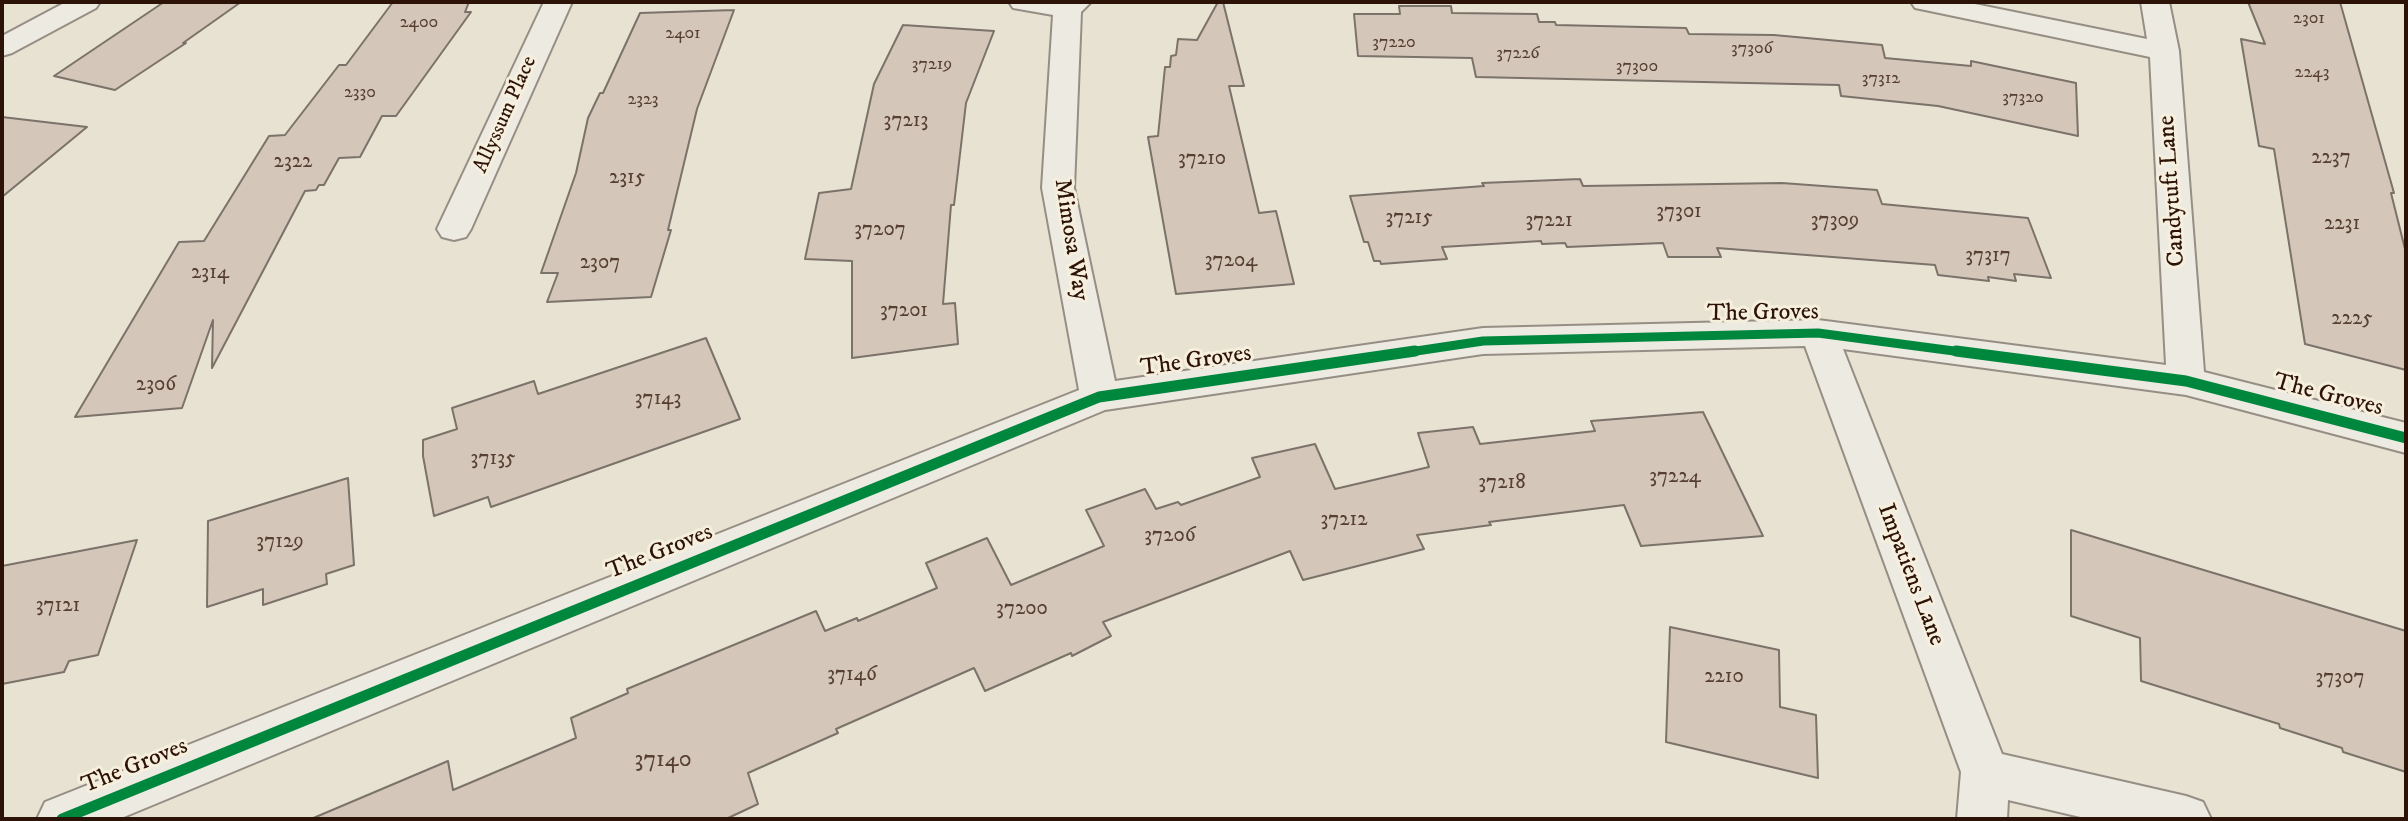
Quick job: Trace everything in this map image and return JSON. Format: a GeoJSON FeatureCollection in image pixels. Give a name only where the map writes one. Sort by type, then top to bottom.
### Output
{"type":"FeatureCollection","features":[{"type":"Feature","properties":{"kind":"street"},"geometry":{"type":"LineString","coordinates":[[2,47],[86,2]]}},
{"type":"Feature","properties":{"kind":"street","name":"Allyssum Place"},"geometry":{"type":"LineString","coordinates":[[454,229],[558,2]]}},
{"type":"Feature","properties":{"kind":"street"},"geometry":{"type":"LineString","coordinates":[[1023,2],[1072,5]]}},
{"type":"Feature","properties":{"kind":"street"},"geometry":{"type":"LineString","coordinates":[[1925,2],[2164,51]]}},
{"type":"Feature","properties":{"kind":"street","name":"Candytuft Lane"},"geometry":{"type":"LineString","coordinates":[[2155,2],[2164,51],[2186,381]]}},
{"type":"Feature","properties":{"kind":"street","name":"Mimosa Way"},"geometry":{"type":"LineString","coordinates":[[1072,5],[1058,188],[1099,397]]}},
{"type":"Feature","properties":{"kind":"street","name":"The Groves"},"geometry":{"type":"LineString","coordinates":[[62,819],[1099,397],[1483,341],[1818,333],[2186,381],[2406,438]]}},
{"type":"Feature","properties":{"kind":"street","name":"Impatiens Lane"},"geometry":{"type":"LineString","coordinates":[[1818,333],[1985,772],[1982,819]]}},
{"type":"Feature","properties":{"kind":"street"},"geometry":{"type":"LineString","coordinates":[[1985,772],[2186,819]]}},
{"type":"Feature","properties":{"kind":"building"},"geometry":{"type":"Polygon","coordinates":[[[164,2],[241,2],[183,43],[186,43],[115,90],[54,76],[164,2]]]}},
{"type":"Feature","properties":{"kind":"building"},"geometry":{"type":"Polygon","coordinates":[[[393,2],[469,2],[465,12],[471,12],[396,116],[382,116],[360,157],[339,158],[324,185],[319,185],[316,190],[305,191],[212,368],[213,320],[182,408],[75,417],[179,242],[204,241],[269,136],[285,135],[339,65],[346,65],[393,2]]]}},
{"type":"Feature","properties":{"kind":"building"},"geometry":{"type":"Polygon","coordinates":[[[1218,2],[1223,2],[1244,86],[1229,86],[1259,213],[1276,211],[1294,284],[1176,294],[1148,137],[1158,136],[1165,67],[1170,67],[1171,56],[1176,55],[1178,39],[1197,40],[1218,2]]]}},
{"type":"Feature","properties":{"kind":"building"},"geometry":{"type":"Polygon","coordinates":[[[2248,2],[2340,2],[2394,193],[2391,193],[2406,253],[2406,370],[2305,344],[2274,149],[2259,146],[2241,39],[2265,44],[2248,2]]]}},
{"type":"Feature","properties":{"kind":"building"},"geometry":{"type":"Polygon","coordinates":[[[1399,6],[1451,6],[1452,13],[1537,14],[1539,22],[1555,22],[1556,25],[1686,28],[1689,34],[1774,35],[1882,45],[1885,58],[1971,66],[1971,61],[2076,83],[2078,136],[1938,106],[1841,96],[1839,85],[1476,77],[1472,58],[1358,56],[1354,14],[1400,14],[1399,6]]]}},
{"type":"Feature","properties":{"kind":"building"},"geometry":{"type":"Polygon","coordinates":[[[734,10],[697,109],[668,230],[671,230],[651,297],[547,302],[558,273],[541,273],[576,173],[588,118],[600,93],[603,93],[640,13],[734,10]]]}},
{"type":"Feature","properties":{"kind":"building"},"geometry":{"type":"Polygon","coordinates":[[[903,25],[994,31],[966,103],[954,205],[951,205],[943,304],[955,303],[958,344],[852,358],[852,261],[805,259],[819,193],[851,189],[874,84],[903,25]]]}},
{"type":"Feature","properties":{"kind":"building"},"geometry":{"type":"Polygon","coordinates":[[[2,117],[87,127],[2,197],[2,117]]]}},
{"type":"Feature","properties":{"kind":"building"},"geometry":{"type":"Polygon","coordinates":[[[1580,179],[1583,186],[1782,183],[1877,190],[1882,204],[2028,218],[2051,278],[2014,274],[2016,281],[1988,277],[1989,281],[1938,275],[1935,265],[1717,248],[1721,257],[1668,257],[1663,243],[1567,247],[1565,243],[1542,244],[1541,241],[1442,247],[1447,259],[1381,264],[1380,261],[1374,261],[1368,242],[1364,242],[1350,196],[1484,186],[1482,183],[1580,179]]]}},
{"type":"Feature","properties":{"kind":"building"},"geometry":{"type":"Polygon","coordinates":[[[706,338],[740,419],[491,507],[488,497],[434,516],[423,456],[423,440],[457,429],[452,408],[534,381],[538,394],[706,338]]]}},
{"type":"Feature","properties":{"kind":"building"},"geometry":{"type":"Polygon","coordinates":[[[1703,412],[1763,536],[1641,546],[1624,505],[1489,522],[1491,525],[1417,535],[1424,549],[1303,580],[1290,551],[1103,622],[1111,636],[1072,656],[1071,653],[985,691],[974,668],[836,729],[838,733],[748,773],[758,804],[726,819],[311,819],[448,761],[453,790],[576,738],[571,718],[628,693],[627,689],[816,611],[825,631],[857,618],[858,621],[937,588],[926,563],[987,538],[1011,585],[1104,546],[1086,510],[1145,489],[1156,509],[1178,502],[1181,505],[1260,477],[1252,458],[1315,444],[1335,489],[1429,467],[1418,433],[1473,427],[1480,444],[1595,431],[1591,421],[1703,412]]]}},
{"type":"Feature","properties":{"kind":"building"},"geometry":{"type":"Polygon","coordinates":[[[348,478],[354,565],[326,574],[327,584],[263,605],[263,589],[207,607],[208,521],[348,478]]]}},
{"type":"Feature","properties":{"kind":"building"},"geometry":{"type":"Polygon","coordinates":[[[2071,530],[2406,631],[2406,772],[2343,752],[2342,748],[2280,728],[2279,724],[2141,681],[2140,638],[2071,616],[2071,530]]]}},
{"type":"Feature","properties":{"kind":"building"},"geometry":{"type":"Polygon","coordinates":[[[137,540],[98,655],[69,661],[64,672],[2,684],[2,566],[137,540]]]}},
{"type":"Feature","properties":{"kind":"building"},"geometry":{"type":"Polygon","coordinates":[[[1670,627],[1779,650],[1780,707],[1816,715],[1818,778],[1666,742],[1670,627]]]}},
{"type":"Feature","properties":{"kind":"cycle path"},"geometry":{"type":"LineString","coordinates":[[62,819],[1099,397],[1483,341],[1818,333],[2186,381],[2406,438]]}}]}
